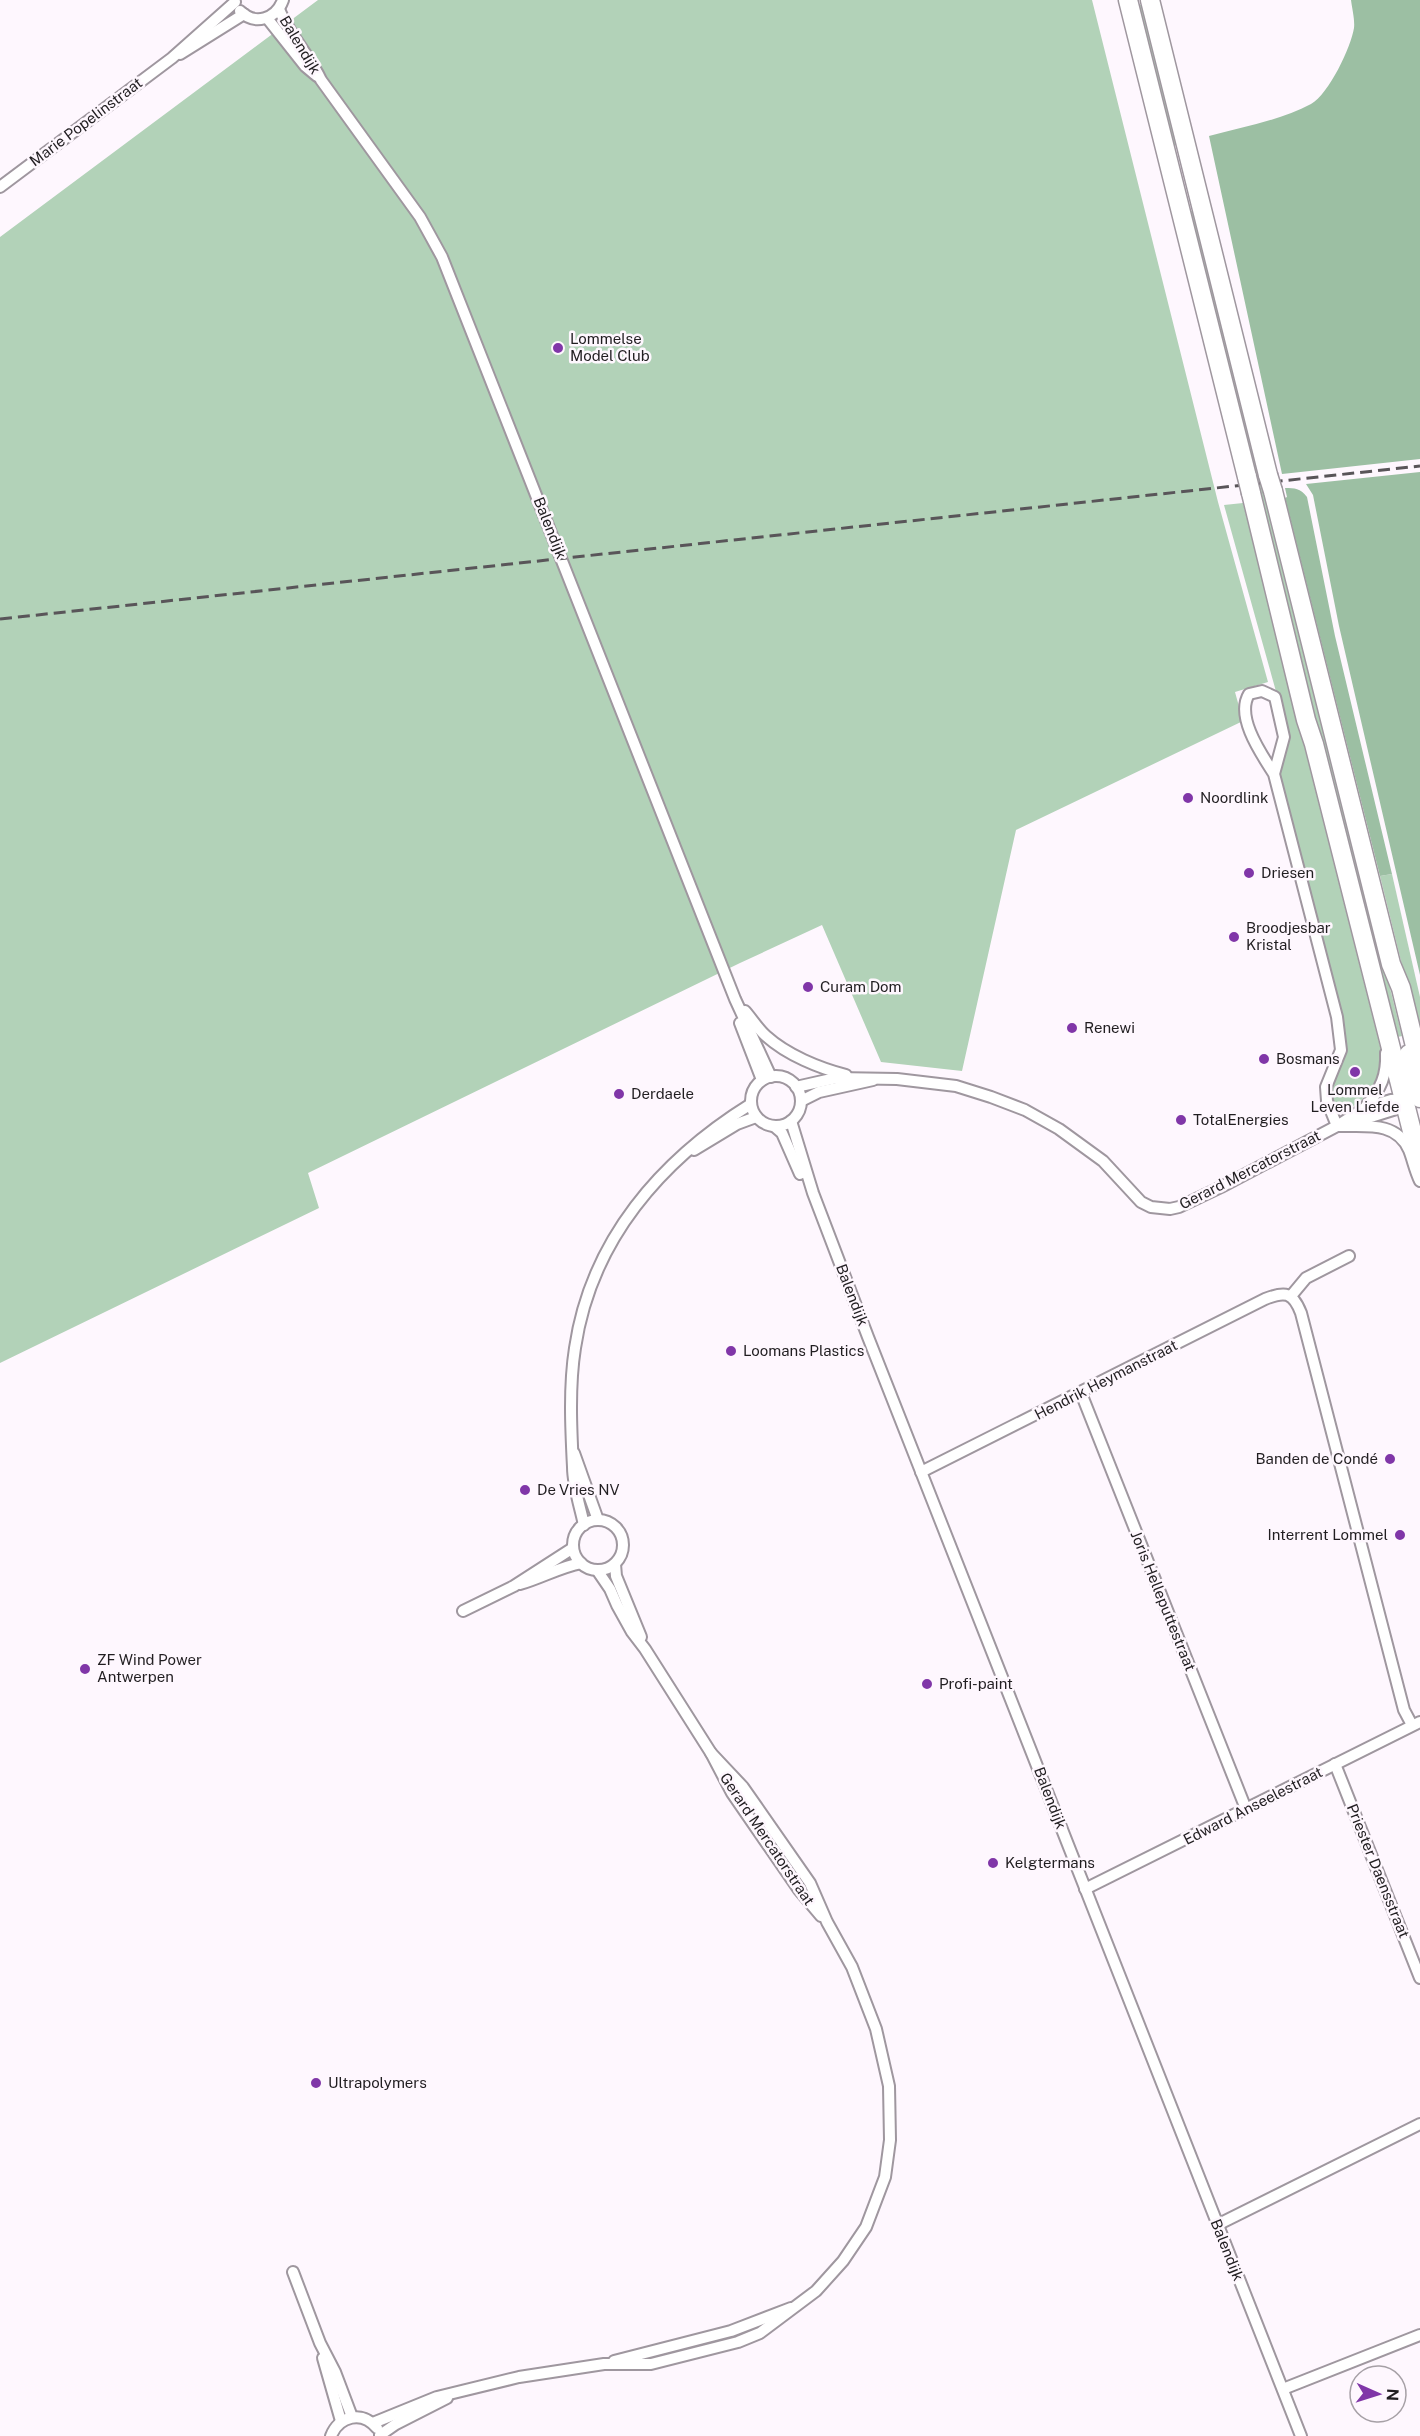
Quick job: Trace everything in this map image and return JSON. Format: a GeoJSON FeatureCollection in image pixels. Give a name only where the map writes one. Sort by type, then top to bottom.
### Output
{"type":"FeatureCollection","features":[{"type":"Feature","properties":{"kind":"highway"},"geometry":{"type":"LineString","coordinates":[[1128,0],[1250,485],[1306,720],[1385,1025],[1414,1101]]}},
{"type":"Feature","properties":{"kind":"highway"},"geometry":{"type":"LineString","coordinates":[[1150,0],[1391,964],[1401,988],[1420,1067]]}},
{"type":"Feature","properties":{"kind":"highway"},"geometry":{"type":"LineString","coordinates":[[1391,964],[1393,987],[1414,1101],[1420,1163]]}},
{"type":"Feature","properties":{"kind":"street"},"geometry":{"type":"LineString","coordinates":[[235,1],[244,14],[251,18],[267,18],[281,4]]}},
{"type":"Feature","properties":{"kind":"street","name":"Marie Popelinstraat"},"geometry":{"type":"LineString","coordinates":[[0,187],[172,58],[235,1]]}},
{"type":"Feature","properties":{"kind":"street","name":"Balendijk"},"geometry":{"type":"LineString","coordinates":[[281,4],[283,19],[313,62],[321,80],[420,217],[442,257],[767,1079]]}},
{"type":"Feature","properties":{"kind":"street","name":"Marie Popelinstraat"},"geometry":{"type":"LineString","coordinates":[[172,58],[196,46],[244,14]]}},
{"type":"Feature","properties":{"kind":"street","name":"Balendijk"},"geometry":{"type":"LineString","coordinates":[[267,18],[305,66],[321,80]]}},
{"type":"Feature","properties":{"kind":"street"},"geometry":{"type":"LineString","coordinates":[[1274,774],[1284,737],[1275,697],[1262,691],[1249,694],[1246,700],[1246,716],[1254,742],[1274,774],[1337,1017],[1341,1050],[1326,1087],[1327,1101],[1337,1126]]}},
{"type":"Feature","properties":{"kind":"street"},"geometry":{"type":"LineString","coordinates":[[735,999],[765,1035],[777,1045],[810,1062],[855,1077]]}},
{"type":"Feature","properties":{"kind":"street"},"geometry":{"type":"LineString","coordinates":[[1365,1108],[1380,1090],[1384,1079],[1387,1065],[1385,1025]]}},
{"type":"Feature","properties":{"kind":"street","name":"Gerard Mercatorstraat"},"geometry":{"type":"LineString","coordinates":[[767,1079],[785,1078],[796,1086],[855,1077],[897,1079],[956,1086],[991,1096],[1025,1110],[1074,1138],[1103,1161],[1141,1202],[1160,1209],[1179,1207],[1191,1202],[1337,1126]]}},
{"type":"Feature","properties":{"kind":"street"},"geometry":{"type":"LineString","coordinates":[[767,1079],[753,1090],[751,1104],[756,1117],[775,1127],[791,1121],[796,1116],[801,1101],[796,1086]]}},
{"type":"Feature","properties":{"kind":"street","name":"Gerard Mercatorstraat"},"geometry":{"type":"LineString","coordinates":[[801,1101],[819,1092],[876,1079]]}},
{"type":"Feature","properties":{"kind":"street"},"geometry":{"type":"LineString","coordinates":[[1337,1126],[1365,1108],[1391,1100],[1414,1101]]}},
{"type":"Feature","properties":{"kind":"street"},"geometry":{"type":"LineString","coordinates":[[1337,1126],[1414,1101]]}},
{"type":"Feature","properties":{"kind":"street"},"geometry":{"type":"LineString","coordinates":[[584,1525],[574,1482],[572,1387],[574,1350],[584,1304],[593,1281],[611,1242],[633,1209],[665,1172],[720,1122],[751,1104]]}},
{"type":"Feature","properties":{"kind":"street"},"geometry":{"type":"LineString","coordinates":[[686,1154],[737,1124],[756,1117]]}},
{"type":"Feature","properties":{"kind":"street","name":"Balendijk"},"geometry":{"type":"LineString","coordinates":[[791,1121],[813,1193],[921,1472],[1301,2436]]}},
{"type":"Feature","properties":{"kind":"street"},"geometry":{"type":"LineString","coordinates":[[1337,1126],[1377,1126],[1397,1135],[1409,1150],[1413,1168],[1420,1181]]}},
{"type":"Feature","properties":{"kind":"street","name":"Balendijk"},"geometry":{"type":"LineString","coordinates":[[775,1127],[782,1133],[803,1180],[813,1193]]}},
{"type":"Feature","properties":{"kind":"street"},"geometry":{"type":"LineString","coordinates":[[1349,1256],[1306,1278],[1291,1296],[1298,1304],[1301,1313],[1404,1710],[1416,1724]]}},
{"type":"Feature","properties":{"kind":"street","name":"Hendrik Heymanstraat"},"geometry":{"type":"LineString","coordinates":[[921,1472],[1265,1299],[1278,1294],[1291,1296]]}},
{"type":"Feature","properties":{"kind":"street","name":"Joris Helleputtestraat"},"geometry":{"type":"LineString","coordinates":[[1081,1393],[1246,1809]]}},
{"type":"Feature","properties":{"kind":"street"},"geometry":{"type":"LineString","coordinates":[[464,1611],[514,1586],[573,1548],[578,1531],[584,1525],[598,1520],[574,1451]]}},
{"type":"Feature","properties":{"kind":"street","name":"Gerard Mercatorstraat"},"geometry":{"type":"LineString","coordinates":[[598,1520],[614,1526],[623,1540],[620,1557],[615,1564],[616,1576],[645,1649]]}},
{"type":"Feature","properties":{"kind":"street"},"geometry":{"type":"LineString","coordinates":[[573,1548],[581,1563]]}},
{"type":"Feature","properties":{"kind":"street"},"geometry":{"type":"LineString","coordinates":[[514,1586],[539,1579],[570,1565],[581,1563],[597,1570],[603,1570],[615,1564]]}},
{"type":"Feature","properties":{"kind":"street","name":"Gerard Mercatorstraat"},"geometry":{"type":"LineString","coordinates":[[597,1570],[610,1589],[632,1632],[711,1754],[732,1793],[799,1890],[827,1922]]}},
{"type":"Feature","properties":{"kind":"street","name":"Edward Anseelestraat"},"geometry":{"type":"LineString","coordinates":[[1085,1889],[1416,1724]]}},
{"type":"Feature","properties":{"kind":"street","name":"Gerard Mercatorstraat"},"geometry":{"type":"LineString","coordinates":[[604,2364],[651,2364],[706,2351],[760,2333],[816,2291],[843,2261],[858,2241],[874,2211],[885,2177],[890,2140],[889,2086],[883,2050],[866,1998],[810,1883],[743,1787],[711,1754]]}},
{"type":"Feature","properties":{"kind":"street","name":"Priester Daensstraat"},"geometry":{"type":"LineString","coordinates":[[1335,1764],[1420,1978]]}},
{"type":"Feature","properties":{"kind":"street"},"geometry":{"type":"LineString","coordinates":[[765,1842],[775,1835]]}},
{"type":"Feature","properties":{"kind":"street"},"geometry":{"type":"LineString","coordinates":[[1217,2225],[1420,2124]]}},
{"type":"Feature","properties":{"kind":"street"},"geometry":{"type":"LineString","coordinates":[[293,2272],[352,2417]]}},
{"type":"Feature","properties":{"kind":"street","name":"Gerard Mercatorstraat"},"geometry":{"type":"LineString","coordinates":[[373,2423],[417,2403],[519,2377],[604,2364],[650,2350],[702,2339],[795,2307]]}},
{"type":"Feature","properties":{"kind":"street"},"geometry":{"type":"LineString","coordinates":[[1283,2389],[1420,2335]]}},
{"type":"Feature","properties":{"kind":"street"},"geometry":{"type":"LineString","coordinates":[[702,2339],[706,2351]]}},
{"type":"Feature","properties":{"kind":"street"},"geometry":{"type":"LineString","coordinates":[[320,2343],[341,2421]]}},
{"type":"Feature","properties":{"kind":"street","name":"Gerard Mercatorstraat"},"geometry":{"type":"LineString","coordinates":[[381,2436],[396,2424],[452,2394]]}},
{"type":"Feature","properties":{"kind":"street"},"geometry":{"type":"LineString","coordinates":[[331,2436],[341,2421],[352,2417],[367,2419],[373,2423],[381,2436]]}},
{"type":"Feature","properties":{"kind":"green space"},"geometry":{"type":"Polygon","coordinates":[[[318,0],[1092,0],[1218,502],[1268,682],[1235,692],[1243,721],[1016,830],[962,1071],[881,1062],[822,925],[308,1173],[319,1208],[0,1363],[0,237],[318,0]]]}},
{"type":"Feature","properties":{"kind":"green space"},"geometry":{"type":"Polygon","coordinates":[[[1351,0],[1420,0],[1420,459],[1282,474],[1209,136],[1262,123],[1311,104],[1318,99],[1332,81],[1352,36],[1354,18],[1351,0]]]}},
{"type":"Feature","properties":{"kind":"green space"},"geometry":{"type":"Polygon","coordinates":[[[1145,4],[1180,144],[1170,147],[1135,6],[1145,4]]]}},
{"type":"Feature","properties":{"kind":"green space"},"geometry":{"type":"Polygon","coordinates":[[[1196,210],[1402,1036],[1393,1038],[1187,212],[1196,210]]]}},
{"type":"Feature","properties":{"kind":"green space"},"geometry":{"type":"Polygon","coordinates":[[[1420,472],[1420,975],[1339,626],[1313,495],[1306,484],[1420,472]]]}},
{"type":"Feature","properties":{"kind":"green space"},"geometry":{"type":"Polygon","coordinates":[[[1285,488],[1297,489],[1307,497],[1335,636],[1392,874],[1380,876],[1285,498],[1287,497],[1285,488]]]}},
{"type":"Feature","properties":{"kind":"green space"},"geometry":{"type":"Polygon","coordinates":[[[1243,503],[1381,1050],[1377,1078],[1362,1099],[1347,1111],[1338,1109],[1331,1097],[1344,1059],[1345,1030],[1280,775],[1289,738],[1224,505],[1243,503]]]}},
{"type":"Feature","properties":{"kind":"green space"},"geometry":{"type":"Polygon","coordinates":[[[1392,874],[1420,997],[1420,1038],[1380,876],[1392,874]]]}},
{"type":"Feature","properties":{"kind":"railway"},"geometry":{"type":"LineString","coordinates":[[0,619],[1420,466]]}},
{"type":"Feature","properties":{"kind":"place","name":"Lommelse Model Club"},"geometry":{"type":"Point","coordinates":[558,348]}},
{"type":"Feature","properties":{"kind":"place","name":"Noordlink"},"geometry":{"type":"Point","coordinates":[1188,798]}},
{"type":"Feature","properties":{"kind":"place","name":"Driesen"},"geometry":{"type":"Point","coordinates":[1249,873]}},
{"type":"Feature","properties":{"kind":"place","name":"Broodjesbar Kristal"},"geometry":{"type":"Point","coordinates":[1234,937]}},
{"type":"Feature","properties":{"kind":"place","name":"Curam Dom"},"geometry":{"type":"Point","coordinates":[808,987]}},
{"type":"Feature","properties":{"kind":"place","name":"Renewi"},"geometry":{"type":"Point","coordinates":[1072,1028]}},
{"type":"Feature","properties":{"kind":"place","name":"Bosmans"},"geometry":{"type":"Point","coordinates":[1264,1059]}},
{"type":"Feature","properties":{"kind":"place","name":"Lommel Leven Liefde"},"geometry":{"type":"Point","coordinates":[1355,1072]}},
{"type":"Feature","properties":{"kind":"place","name":"Derdaele"},"geometry":{"type":"Point","coordinates":[619,1094]}},
{"type":"Feature","properties":{"kind":"place","name":"TotalEnergies"},"geometry":{"type":"Point","coordinates":[1181,1120]}},
{"type":"Feature","properties":{"kind":"place","name":"Loomans Plastics"},"geometry":{"type":"Point","coordinates":[731,1351]}},
{"type":"Feature","properties":{"kind":"place","name":"Banden de Condé"},"geometry":{"type":"Point","coordinates":[1390,1459]}},
{"type":"Feature","properties":{"kind":"place","name":"De Vries NV"},"geometry":{"type":"Point","coordinates":[525,1490]}},
{"type":"Feature","properties":{"kind":"place","name":"Interrent Lommel"},"geometry":{"type":"Point","coordinates":[1400,1535]}},
{"type":"Feature","properties":{"kind":"place","name":"ZF Wind Power Antwerpen"},"geometry":{"type":"Point","coordinates":[85,1669]}},
{"type":"Feature","properties":{"kind":"place","name":"Profi-paint"},"geometry":{"type":"Point","coordinates":[927,1684]}},
{"type":"Feature","properties":{"kind":"place","name":"Kelgtermans"},"geometry":{"type":"Point","coordinates":[993,1863]}},
{"type":"Feature","properties":{"kind":"place","name":"Ultrapolymers"},"geometry":{"type":"Point","coordinates":[316,2083]}}]}
